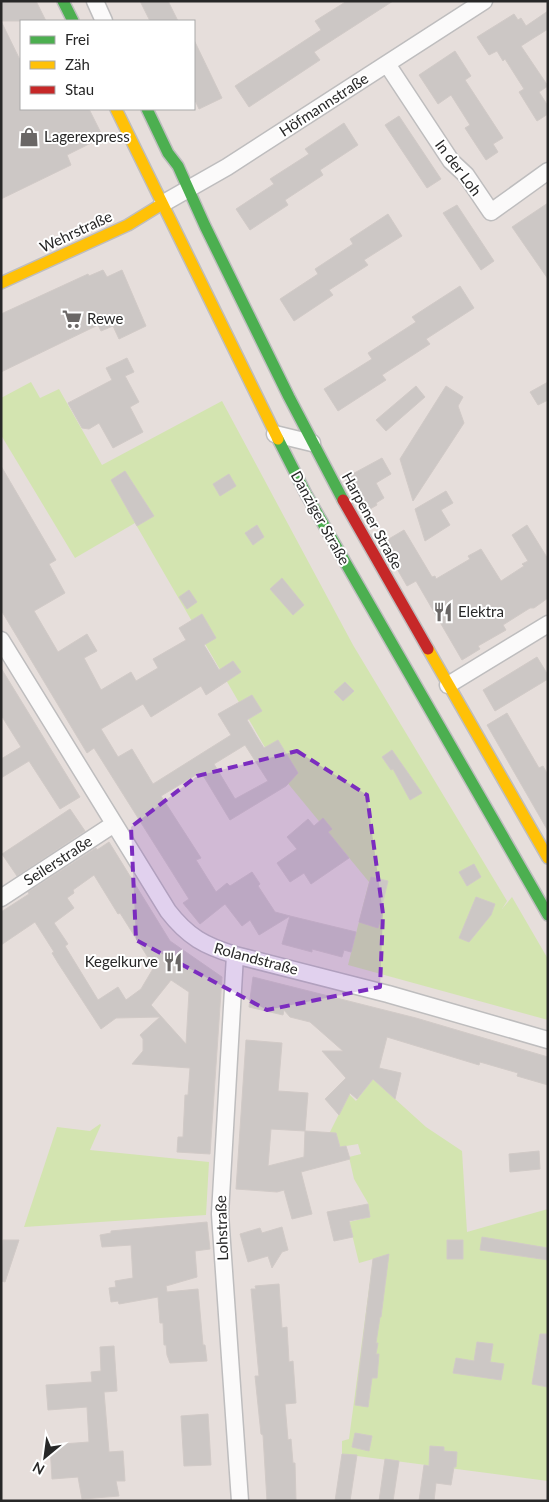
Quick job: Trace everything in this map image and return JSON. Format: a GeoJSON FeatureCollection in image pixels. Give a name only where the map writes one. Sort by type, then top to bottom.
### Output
{"type":"FeatureCollection","features":[{"type":"Feature","properties":{"kind":"street"},"geometry":{"type":"LineString","coordinates":[[63,1],[72,20]]}},
{"type":"Feature","properties":{"kind":"street"},"geometry":{"type":"LineString","coordinates":[[95,1],[104,20]]}},
{"type":"Feature","properties":{"kind":"street","name":"Höfmannstraße"},"geometry":{"type":"LineString","coordinates":[[162,204],[227,167],[484,1]]}},
{"type":"Feature","properties":{"kind":"street","name":"In der Loh"},"geometry":{"type":"LineString","coordinates":[[387,64],[451,162],[466,175],[490,212],[548,171]]}},
{"type":"Feature","properties":{"kind":"street","name":"Danziger Straße"},"geometry":{"type":"LineString","coordinates":[[116,110],[275,434],[339,554],[548,915]]}},
{"type":"Feature","properties":{"kind":"street"},"geometry":{"type":"LineString","coordinates":[[147,110],[168,153],[178,166],[189,188]]}},
{"type":"Feature","properties":{"kind":"street","name":"Harpener Straße"},"geometry":{"type":"LineString","coordinates":[[189,188],[205,226],[336,489],[547,854]]}},
{"type":"Feature","properties":{"kind":"street","name":"Wehrstraße"},"geometry":{"type":"LineString","coordinates":[[1,283],[128,225],[162,204]]}},
{"type":"Feature","properties":{"kind":"street"},"geometry":{"type":"LineString","coordinates":[[275,434],[312,443]]}},
{"type":"Feature","properties":{"kind":"street"},"geometry":{"type":"LineString","coordinates":[[448,685],[548,624]]}},
{"type":"Feature","properties":{"kind":"street","name":"Rolandstraße"},"geometry":{"type":"LineString","coordinates":[[1,640],[177,923],[192,937],[207,946],[235,955],[388,994],[548,1040]]}},
{"type":"Feature","properties":{"kind":"street","name":"Seilerstraße"},"geometry":{"type":"LineString","coordinates":[[1,898],[114,824]]}},
{"type":"Feature","properties":{"kind":"street","name":"Lohstraße"},"geometry":{"type":"LineString","coordinates":[[235,955],[220,1214],[240,1501]]}},
{"type":"Feature","properties":{"kind":"highlighted area"},"geometry":{"type":"Polygon","coordinates":[[[297,751],[367,795],[383,914],[380,987],[267,1010],[136,940],[131,827],[197,776],[297,751]]]}},
{"type":"Feature","properties":{"kind":"green space"},"geometry":{"type":"Polygon","coordinates":[[[31,382],[40,398],[59,389],[102,465],[222,401],[353,645],[507,901],[502,909],[512,897],[548,959],[548,1020],[348,965],[369,882],[281,775],[135,523],[75,558],[1,435],[1,398],[31,382]]]}},
{"type":"Feature","properties":{"kind":"green space"},"geometry":{"type":"Polygon","coordinates":[[[373,1079],[426,1127],[462,1151],[467,1232],[548,1209],[548,1481],[342,1454],[342,1441],[349,1439],[373,1259],[359,1263],[349,1222],[370,1217],[368,1203],[354,1179],[349,1157],[361,1154],[358,1144],[340,1147],[338,1140],[320,1152],[349,1094],[356,1101],[373,1079]]]}},
{"type":"Feature","properties":{"kind":"green space"},"geometry":{"type":"Polygon","coordinates":[[[100,1124],[90,1150],[209,1162],[206,1215],[24,1227],[57,1127],[90,1131],[100,1124]]]}},
{"type":"Feature","properties":{"kind":"building"},"geometry":{"type":"Polygon","coordinates":[[[1,1],[36,1],[46,20],[20,20],[1,21],[1,1]]]}},
{"type":"Feature","properties":{"kind":"building"},"geometry":{"type":"Polygon","coordinates":[[[140,1],[168,1],[178,20],[150,20],[140,1]]]}},
{"type":"Feature","properties":{"kind":"building"},"geometry":{"type":"Polygon","coordinates":[[[347,1],[393,1],[314,52],[320,60],[249,107],[235,86],[321,30],[315,21],[347,1]]]}},
{"type":"Feature","properties":{"kind":"building"},"geometry":{"type":"Polygon","coordinates":[[[548,11],[548,29],[521,46],[548,86],[539,92],[548,106],[548,114],[537,121],[519,92],[524,89],[505,59],[503,61],[497,51],[489,55],[477,37],[514,14],[518,20],[521,18],[526,26],[548,11]]]}},
{"type":"Feature","properties":{"kind":"building","name":"Lagerexpress"},"geometry":{"type":"Polygon","coordinates":[[[1,21],[20,60],[20,110],[90,110],[103,137],[67,155],[71,165],[1,199],[1,21]]]}},
{"type":"Feature","properties":{"kind":"building"},"geometry":{"type":"Polygon","coordinates":[[[195,42],[222,98],[199,109],[195,100],[195,42]]]}},
{"type":"Feature","properties":{"kind":"building"},"geometry":{"type":"Polygon","coordinates":[[[455,51],[471,76],[465,80],[503,138],[493,144],[498,152],[486,160],[465,128],[470,125],[451,95],[438,104],[419,75],[455,51]]]}},
{"type":"Feature","properties":{"kind":"building"},"geometry":{"type":"Polygon","coordinates":[[[399,116],[441,179],[427,188],[385,125],[399,116]]]}},
{"type":"Feature","properties":{"kind":"building"},"geometry":{"type":"Polygon","coordinates":[[[344,123],[358,145],[320,170],[323,175],[285,200],[288,205],[250,230],[236,209],[274,184],[270,179],[309,154],[305,149],[344,123]]]}},
{"type":"Feature","properties":{"kind":"building"},"geometry":{"type":"Polygon","coordinates":[[[548,203],[548,279],[512,227],[548,203]]]}},
{"type":"Feature","properties":{"kind":"building"},"geometry":{"type":"Polygon","coordinates":[[[457,205],[494,261],[481,270],[443,213],[457,205]]]}},
{"type":"Feature","properties":{"kind":"building"},"geometry":{"type":"Polygon","coordinates":[[[388,214],[402,236],[364,260],[368,265],[329,290],[333,295],[294,321],[280,299],[318,274],[315,269],[353,244],[350,239],[388,214]]]}},
{"type":"Feature","properties":{"kind":"building","name":"Rewe"},"geometry":{"type":"Polygon","coordinates":[[[103,270],[107,277],[122,270],[146,326],[119,339],[113,326],[101,331],[98,325],[1,372],[1,314],[88,274],[89,276],[103,270]]]}},
{"type":"Feature","properties":{"kind":"building"},"geometry":{"type":"Polygon","coordinates":[[[460,286],[474,308],[426,339],[430,344],[382,375],[386,380],[338,411],[324,389],[372,359],[368,353],[416,322],[412,317],[460,286]]]}},
{"type":"Feature","properties":{"kind":"building"},"geometry":{"type":"Polygon","coordinates":[[[127,358],[134,372],[125,376],[139,402],[130,407],[143,432],[113,448],[99,423],[89,429],[82,428],[68,403],[112,380],[106,368],[127,358]]]}},
{"type":"Feature","properties":{"kind":"building"},"geometry":{"type":"Polygon","coordinates":[[[548,382],[548,400],[538,405],[530,392],[548,382]]]}},
{"type":"Feature","properties":{"kind":"building"},"geometry":{"type":"Polygon","coordinates":[[[416,386],[425,397],[386,431],[376,420],[416,386]]]}},
{"type":"Feature","properties":{"kind":"building"},"geometry":{"type":"Polygon","coordinates":[[[446,386],[463,397],[458,406],[464,423],[413,501],[400,459],[446,386]]]}},
{"type":"Feature","properties":{"kind":"building"},"geometry":{"type":"Polygon","coordinates":[[[382,458],[391,474],[376,483],[384,498],[365,512],[345,478],[382,458]]]}},
{"type":"Feature","properties":{"kind":"building"},"geometry":{"type":"Polygon","coordinates":[[[1,466],[56,560],[49,564],[65,593],[34,611],[58,652],[87,634],[97,651],[84,658],[101,690],[131,672],[136,681],[158,668],[153,659],[186,640],[179,628],[202,614],[216,638],[204,645],[219,670],[233,661],[241,672],[206,695],[201,686],[151,717],[143,704],[101,729],[118,757],[132,749],[153,784],[231,735],[218,714],[252,695],[262,711],[247,720],[257,737],[264,748],[278,740],[298,773],[286,786],[230,820],[201,772],[161,796],[201,858],[196,860],[216,892],[227,883],[230,886],[252,872],[260,884],[258,886],[275,912],[290,916],[259,935],[250,920],[242,926],[225,904],[200,924],[183,903],[189,899],[94,748],[87,753],[1,610],[1,466]],[[245,745],[214,764],[235,799],[268,781],[245,745]]]}},
{"type":"Feature","properties":{"kind":"building"},"geometry":{"type":"Polygon","coordinates":[[[125,471],[154,516],[137,526],[111,480],[125,471]]]}},
{"type":"Feature","properties":{"kind":"building"},"geometry":{"type":"Polygon","coordinates":[[[229,474],[236,486],[220,496],[213,484],[229,474]]]}},
{"type":"Feature","properties":{"kind":"building"},"geometry":{"type":"Polygon","coordinates":[[[446,491],[453,503],[441,510],[450,525],[425,541],[415,509],[446,491]]]}},
{"type":"Feature","properties":{"kind":"building"},"geometry":{"type":"Polygon","coordinates":[[[257,525],[264,537],[253,545],[245,533],[257,525]]]}},
{"type":"Feature","properties":{"kind":"building"},"geometry":{"type":"Polygon","coordinates":[[[527,525],[548,559],[548,598],[503,625],[506,630],[478,646],[480,649],[462,660],[416,581],[407,586],[382,543],[404,530],[432,577],[435,576],[436,579],[470,559],[468,556],[481,549],[501,581],[524,566],[522,564],[528,561],[512,535],[527,525]]]}},
{"type":"Feature","properties":{"kind":"building"},"geometry":{"type":"Polygon","coordinates":[[[282,578],[304,605],[293,615],[270,589],[282,578]]]}},
{"type":"Feature","properties":{"kind":"building"},"geometry":{"type":"Polygon","coordinates":[[[189,590],[197,602],[187,609],[179,597],[189,590]]]}},
{"type":"Feature","properties":{"kind":"building"},"geometry":{"type":"Polygon","coordinates":[[[537,657],[548,675],[548,679],[495,711],[483,690],[537,657]]]}},
{"type":"Feature","properties":{"kind":"building"},"geometry":{"type":"Polygon","coordinates":[[[1,668],[80,797],[60,809],[29,761],[1,778],[1,759],[21,747],[1,715],[1,668]]]}},
{"type":"Feature","properties":{"kind":"building"},"geometry":{"type":"Polygon","coordinates":[[[345,682],[354,691],[343,701],[334,692],[345,682]]]}},
{"type":"Feature","properties":{"kind":"building"},"geometry":{"type":"Polygon","coordinates":[[[507,713],[539,768],[543,766],[548,775],[548,831],[487,725],[507,713]]]}},
{"type":"Feature","properties":{"kind":"building"},"geometry":{"type":"Polygon","coordinates":[[[392,750],[422,793],[410,800],[393,769],[391,770],[382,757],[392,750]]]}},
{"type":"Feature","properties":{"kind":"building"},"geometry":{"type":"Polygon","coordinates":[[[70,809],[85,831],[17,876],[2,854],[70,809]]]}},
{"type":"Feature","properties":{"kind":"building"},"geometry":{"type":"Polygon","coordinates":[[[323,818],[332,829],[328,832],[349,858],[311,884],[304,873],[290,882],[277,863],[297,849],[287,837],[308,819],[314,826],[323,818]]]}},
{"type":"Feature","properties":{"kind":"building"},"geometry":{"type":"Polygon","coordinates":[[[109,842],[170,941],[222,977],[210,1154],[177,1152],[178,1137],[183,1137],[185,1095],[188,1095],[190,1068],[132,1064],[143,1051],[143,1039],[140,1035],[160,1017],[116,1018],[101,1029],[58,963],[52,953],[54,952],[35,922],[1,945],[1,912],[29,894],[28,892],[96,848],[97,850],[109,842]],[[94,875],[73,890],[74,893],[67,898],[74,908],[54,923],[68,944],[65,946],[98,1000],[118,987],[126,1000],[141,989],[154,967],[94,875]],[[171,980],[151,1005],[186,1044],[189,992],[171,980]]]}},
{"type":"Feature","properties":{"kind":"building"},"geometry":{"type":"Polygon","coordinates":[[[474,864],[481,877],[467,886],[459,872],[474,864]]]}},
{"type":"Feature","properties":{"kind":"building"},"geometry":{"type":"Polygon","coordinates":[[[371,877],[388,881],[378,928],[359,922],[371,877]]]}},
{"type":"Feature","properties":{"kind":"building"},"geometry":{"type":"Polygon","coordinates":[[[476,897],[495,904],[491,915],[469,942],[459,938],[476,897]]]}},
{"type":"Feature","properties":{"kind":"building"},"geometry":{"type":"Polygon","coordinates":[[[290,916],[356,932],[351,952],[344,950],[342,957],[282,944],[290,916]]]}},
{"type":"Feature","properties":{"kind":"building"},"geometry":{"type":"Polygon","coordinates":[[[253,977],[416,1018],[548,1057],[548,1085],[517,1076],[518,1073],[480,1062],[479,1065],[387,1037],[379,1068],[401,1073],[395,1099],[373,1079],[357,1099],[350,1093],[339,1115],[325,1099],[346,1078],[322,1051],[343,1051],[310,1022],[290,1017],[284,1010],[283,1015],[249,1007],[253,977]]]}},
{"type":"Feature","properties":{"kind":"building"},"geometry":{"type":"Polygon","coordinates":[[[246,1040],[282,1043],[278,1091],[308,1093],[305,1131],[336,1133],[340,1147],[346,1146],[350,1159],[301,1172],[312,1214],[292,1219],[284,1190],[277,1192],[236,1189],[246,1040]],[[271,1129],[268,1166],[304,1157],[305,1131],[271,1129]]]}},
{"type":"Feature","properties":{"kind":"building"},"geometry":{"type":"Polygon","coordinates":[[[539,1151],[540,1169],[510,1172],[509,1154],[539,1151]]]}},
{"type":"Feature","properties":{"kind":"building"},"geometry":{"type":"Polygon","coordinates":[[[368,1204],[370,1217],[349,1221],[353,1237],[334,1241],[327,1212],[368,1204]]]}},
{"type":"Feature","properties":{"kind":"building"},"geometry":{"type":"Polygon","coordinates":[[[207,1222],[210,1249],[195,1251],[197,1277],[166,1286],[167,1292],[198,1289],[203,1345],[205,1345],[207,1361],[170,1363],[166,1345],[164,1345],[163,1323],[160,1323],[158,1297],[119,1304],[118,1301],[111,1302],[109,1288],[116,1287],[115,1281],[133,1278],[131,1245],[102,1247],[100,1235],[111,1233],[111,1231],[207,1222]]]}},
{"type":"Feature","properties":{"kind":"building"},"geometry":{"type":"Polygon","coordinates":[[[282,1227],[288,1250],[282,1252],[272,1268],[268,1256],[248,1262],[240,1234],[260,1228],[262,1233],[282,1227]]]}},
{"type":"Feature","properties":{"kind":"building"},"geometry":{"type":"Polygon","coordinates":[[[482,1237],[548,1248],[548,1260],[480,1250],[482,1237]]]}},
{"type":"Feature","properties":{"kind":"building"},"geometry":{"type":"Polygon","coordinates":[[[3,1240],[19,1240],[5,1282],[1,1281],[3,1240]]]}},
{"type":"Feature","properties":{"kind":"building"},"geometry":{"type":"Polygon","coordinates":[[[447,1240],[463,1240],[463,1259],[447,1259],[447,1240]]]}},
{"type":"Feature","properties":{"kind":"building"},"geometry":{"type":"Polygon","coordinates":[[[389,1254],[376,1343],[378,1343],[376,1354],[379,1354],[377,1378],[372,1378],[368,1407],[355,1405],[373,1259],[389,1254]]]}},
{"type":"Feature","properties":{"kind":"building"},"geometry":{"type":"Polygon","coordinates":[[[279,1284],[282,1328],[287,1327],[289,1362],[293,1361],[296,1403],[285,1404],[288,1440],[291,1439],[293,1463],[295,1463],[296,1501],[267,1501],[263,1435],[261,1434],[255,1376],[259,1376],[251,1289],[256,1289],[255,1286],[279,1284]]]}},
{"type":"Feature","properties":{"kind":"building"},"geometry":{"type":"Polygon","coordinates":[[[540,1334],[548,1334],[548,1387],[532,1384],[540,1334]]]}},
{"type":"Feature","properties":{"kind":"building"},"geometry":{"type":"Polygon","coordinates":[[[477,1342],[493,1344],[490,1362],[504,1364],[501,1380],[453,1373],[456,1358],[474,1361],[477,1342]]]}},
{"type":"Feature","properties":{"kind":"building"},"geometry":{"type":"Polygon","coordinates":[[[114,1346],[117,1391],[104,1392],[109,1452],[123,1451],[125,1481],[116,1481],[119,1496],[82,1499],[78,1477],[52,1479],[50,1445],[89,1442],[87,1407],[48,1410],[46,1385],[92,1382],[91,1372],[101,1371],[100,1347],[114,1346]]]}},
{"type":"Feature","properties":{"kind":"building"},"geometry":{"type":"Polygon","coordinates":[[[208,1414],[211,1465],[184,1466],[181,1416],[208,1414]]]}},
{"type":"Feature","properties":{"kind":"building"},"geometry":{"type":"Polygon","coordinates":[[[355,1433],[372,1436],[369,1451],[352,1447],[355,1433]]]}},
{"type":"Feature","properties":{"kind":"building"},"geometry":{"type":"Polygon","coordinates":[[[430,1446],[444,1447],[444,1451],[457,1452],[456,1467],[454,1467],[451,1485],[436,1483],[434,1501],[419,1501],[424,1465],[429,1466],[430,1446]]]}},
{"type":"Feature","properties":{"kind":"building"},"geometry":{"type":"Polygon","coordinates":[[[342,1454],[357,1455],[350,1501],[335,1501],[342,1454]]]}},
{"type":"Feature","properties":{"kind":"building"},"geometry":{"type":"Polygon","coordinates":[[[385,1459],[399,1461],[393,1501],[379,1501],[385,1459]]]}},
{"type":"Feature","properties":{"kind":"traffic: fast"},"geometry":{"type":"LineString","coordinates":[[63,1],[72,20]]}},
{"type":"Feature","properties":{"kind":"traffic: fast"},"geometry":{"type":"LineString","coordinates":[[147,110],[168,153],[178,166],[205,226],[289,397],[343,500]]}},
{"type":"Feature","properties":{"kind":"traffic: fast"},"geometry":{"type":"LineString","coordinates":[[278,439],[306,494],[548,915]]}},
{"type":"Feature","properties":{"kind":"traffic: slow"},"geometry":{"type":"LineString","coordinates":[[116,110],[278,439]]}},
{"type":"Feature","properties":{"kind":"traffic: slow"},"geometry":{"type":"LineString","coordinates":[[1,283],[128,225],[162,204]]}},
{"type":"Feature","properties":{"kind":"traffic: slow"},"geometry":{"type":"LineString","coordinates":[[428,649],[548,858]]}},
{"type":"Feature","properties":{"kind":"traffic: jam"},"geometry":{"type":"LineString","coordinates":[[343,500],[428,649]]}},
{"type":"Feature","properties":{"kind":"place","name":"Lagerexpress"},"geometry":{"type":"Point","coordinates":[29,137]}},
{"type":"Feature","properties":{"kind":"place","name":"Rewe"},"geometry":{"type":"Point","coordinates":[72,319]}},
{"type":"Feature","properties":{"kind":"place","name":"Elektra"},"geometry":{"type":"Point","coordinates":[443,612]}},
{"type":"Feature","properties":{"kind":"place","name":"Kegelkurve"},"geometry":{"type":"Point","coordinates":[173,962]}}]}
